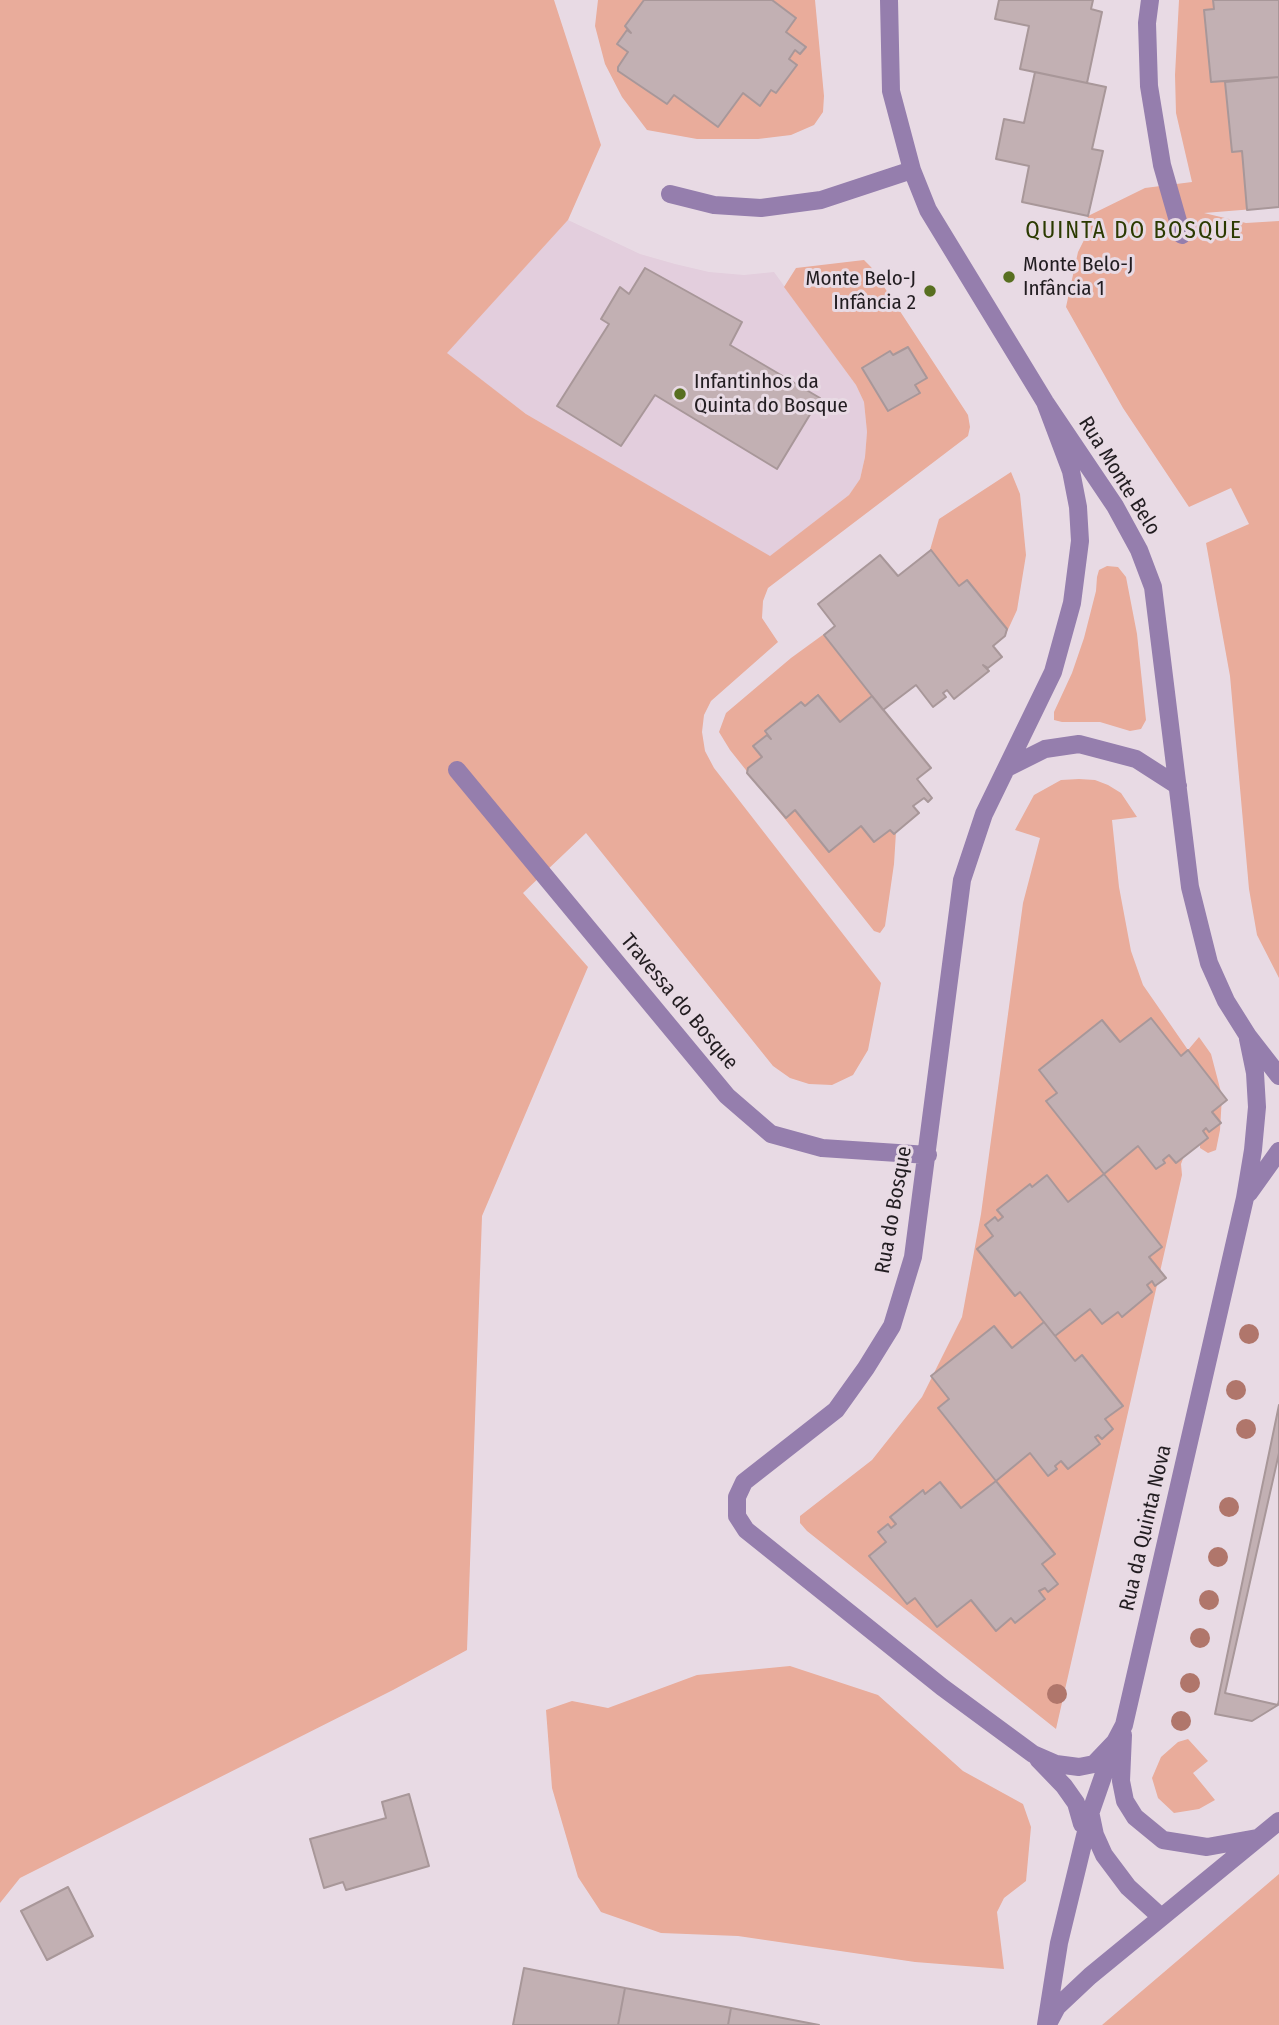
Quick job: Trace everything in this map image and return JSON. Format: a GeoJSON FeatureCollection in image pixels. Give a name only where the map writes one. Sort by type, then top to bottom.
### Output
{"type":"FeatureCollection","features":[{"type":"Feature","properties":{"kind":"street","name":"Rua Monte Belo"},"geometry":{"type":"LineString","coordinates":[[889,0],[891,91],[912,170],[928,210],[1045,402],[1115,506],[1139,550],[1153,587],[1190,887],[1209,963],[1226,1001],[1248,1036],[1279,1076]]}},
{"type":"Feature","properties":{"kind":"street"},"geometry":{"type":"LineString","coordinates":[[1150,0],[1147,23],[1149,86],[1162,165],[1182,235]]}},
{"type":"Feature","properties":{"kind":"street"},"geometry":{"type":"LineString","coordinates":[[670,194],[714,205],[761,208],[821,200],[912,170]]}},
{"type":"Feature","properties":{"kind":"street","name":"Rua do Bosque"},"geometry":{"type":"LineString","coordinates":[[1045,402],[1071,471],[1078,507],[1080,541],[1072,603],[1053,672],[984,814],[962,880],[913,1256],[892,1326],[866,1368],[836,1410],[744,1482],[737,1497],[737,1516],[746,1530],[942,1687],[1033,1754],[1056,1764],[1079,1767],[1094,1764],[1115,1742]]}},
{"type":"Feature","properties":{"kind":"street"},"geometry":{"type":"LineString","coordinates":[[1009,767],[1045,749],[1079,744],[1136,759],[1178,786]]}},
{"type":"Feature","properties":{"kind":"street","name":"Travessa do Bosque"},"geometry":{"type":"LineString","coordinates":[[457,770],[727,1096],[771,1134],[822,1148],[928,1155]]}},
{"type":"Feature","properties":{"kind":"street","name":"Rua da Quinta Nova"},"geometry":{"type":"LineString","coordinates":[[1047,2025],[1059,1943],[1091,1811],[1115,1742],[1124,1725],[1245,1198],[1257,1107],[1255,1073],[1248,1036]]}},
{"type":"Feature","properties":{"kind":"street"},"geometry":{"type":"LineString","coordinates":[[1245,1198],[1279,1150]]}},
{"type":"Feature","properties":{"kind":"street"},"geometry":{"type":"LineString","coordinates":[[1245,1198],[1279,1165]]}},
{"type":"Feature","properties":{"kind":"street"},"geometry":{"type":"LineString","coordinates":[[1124,1725],[1121,1781],[1125,1801],[1135,1817],[1163,1840],[1207,1847],[1261,1837]]}},
{"type":"Feature","properties":{"kind":"street"},"geometry":{"type":"LineString","coordinates":[[1033,1754],[1070,1794],[1076,1803],[1082,1824],[1091,1811]]}},
{"type":"Feature","properties":{"kind":"street"},"geometry":{"type":"LineString","coordinates":[[1091,1811],[1095,1835],[1104,1855],[1128,1887],[1161,1917]]}},
{"type":"Feature","properties":{"kind":"street"},"geometry":{"type":"LineString","coordinates":[[1047,2025],[1057,2007],[1090,1976],[1279,1821]]}},
{"type":"Feature","properties":{"kind":"shaded area"},"geometry":{"type":"Polygon","coordinates":[[[0,0],[554,0],[601,145],[568,220],[447,353],[526,414],[770,556],[849,495],[860,479],[865,457],[867,432],[864,402],[856,385],[784,287],[796,268],[864,260],[968,415],[970,427],[968,436],[768,588],[763,601],[762,618],[778,642],[711,701],[704,715],[702,732],[705,751],[714,768],[881,983],[868,1050],[853,1075],[832,1085],[809,1084],[790,1078],[773,1066],[586,833],[523,893],[588,967],[482,1216],[467,1650],[20,1878],[0,1903],[0,0]]]}},
{"type":"Feature","properties":{"kind":"shaded area"},"geometry":{"type":"Polygon","coordinates":[[[598,0],[815,0],[824,96],[823,112],[814,125],[791,135],[758,139],[697,139],[647,130],[622,97],[605,64],[595,26],[598,0]]]}},
{"type":"Feature","properties":{"kind":"shaded area"},"geometry":{"type":"Polygon","coordinates":[[[1179,0],[1279,0],[1279,207],[1204,213],[1246,223],[1279,221],[1279,978],[1257,935],[1249,889],[1230,676],[1206,543],[1249,524],[1231,488],[1189,507],[1123,408],[1066,307],[1088,216],[1145,188],[1192,182],[1176,113],[1179,0]]]}},
{"type":"Feature","properties":{"kind":"shaded area","name":"Infantinhos da Quinta do Bosque"},"geometry":{"type":"Polygon","coordinates":[[[568,220],[640,254],[675,264],[709,272],[744,275],[774,272],[856,385],[864,402],[867,432],[865,457],[860,479],[849,495],[770,557],[526,414],[446,353],[568,220]]]}},
{"type":"Feature","properties":{"kind":"shaded area"},"geometry":{"type":"Polygon","coordinates":[[[1011,472],[1020,494],[1026,555],[1017,610],[1005,636],[993,646],[1002,657],[954,699],[947,691],[943,693],[946,697],[933,707],[916,685],[883,710],[931,768],[917,779],[932,798],[928,802],[924,798],[913,806],[919,813],[896,832],[885,926],[880,933],[874,931],[730,750],[719,732],[726,713],[791,658],[835,626],[818,604],[880,555],[898,576],[930,550],[939,519],[1011,472]]]}},
{"type":"Feature","properties":{"kind":"shaded area"},"geometry":{"type":"Polygon","coordinates":[[[1107,566],[1118,567],[1126,577],[1137,634],[1146,720],[1141,729],[1130,731],[1100,722],[1054,720],[1054,712],[1084,638],[1099,570],[1107,566]]]}},
{"type":"Feature","properties":{"kind":"shaded area"},"geometry":{"type":"Polygon","coordinates":[[[1061,780],[1095,780],[1121,793],[1137,817],[1112,820],[1119,887],[1131,951],[1143,985],[1188,1050],[1199,1037],[1211,1054],[1222,1096],[1216,1150],[1208,1153],[1200,1148],[1200,1144],[1184,1156],[1181,1164],[1182,1175],[1056,1729],[807,1531],[800,1523],[800,1516],[872,1460],[922,1397],[962,1317],[981,1214],[1023,903],[1040,838],[1015,830],[1034,795],[1061,780]]]}},
{"type":"Feature","properties":{"kind":"shaded area"},"geometry":{"type":"Polygon","coordinates":[[[790,1666],[878,1695],[963,1771],[1023,1804],[1031,1827],[1026,1881],[1004,1898],[997,1912],[1004,1969],[915,1962],[738,1936],[661,1933],[601,1912],[578,1877],[552,1788],[546,1710],[572,1701],[608,1708],[697,1675],[790,1666]]]}},
{"type":"Feature","properties":{"kind":"shaded area"},"geometry":{"type":"Polygon","coordinates":[[[1188,1739],[1208,1761],[1193,1773],[1215,1800],[1199,1809],[1174,1813],[1158,1798],[1152,1778],[1161,1757],[1178,1742],[1188,1739]]]}},
{"type":"Feature","properties":{"kind":"shaded area"},"geometry":{"type":"Polygon","coordinates":[[[1279,1874],[1279,2025],[1102,2025],[1279,1874]]]}},
{"type":"Feature","properties":{"kind":"building"},"geometry":{"type":"Polygon","coordinates":[[[644,0],[772,0],[796,18],[786,32],[806,47],[800,54],[795,50],[789,59],[797,65],[776,93],[771,90],[760,106],[743,93],[718,127],[674,95],[667,104],[618,71],[628,52],[617,44],[627,30],[631,33],[625,26],[644,0]]]}},
{"type":"Feature","properties":{"kind":"building"},"geometry":{"type":"Polygon","coordinates":[[[999,0],[1093,0],[1091,9],[1102,12],[1087,83],[1020,69],[1029,26],[995,19],[999,0]]]}},
{"type":"Feature","properties":{"kind":"building"},"geometry":{"type":"Polygon","coordinates":[[[1213,0],[1279,0],[1279,77],[1211,82],[1204,10],[1214,9],[1213,0]]]}},
{"type":"Feature","properties":{"kind":"building"},"geometry":{"type":"Polygon","coordinates":[[[1035,72],[1106,87],[1092,149],[1103,151],[1088,216],[1022,202],[1029,166],[996,159],[1004,119],[1024,123],[1035,72]]]}},
{"type":"Feature","properties":{"kind":"building"},"geometry":{"type":"Polygon","coordinates":[[[1279,77],[1279,207],[1247,210],[1242,151],[1232,152],[1225,82],[1279,77]]]}},
{"type":"Feature","properties":{"kind":"building"},"geometry":{"type":"Polygon","coordinates":[[[645,268],[742,322],[730,345],[820,398],[777,469],[655,395],[621,446],[557,406],[609,324],[601,319],[620,287],[629,294],[645,268]]]}},
{"type":"Feature","properties":{"kind":"building"},"geometry":{"type":"Polygon","coordinates":[[[908,347],[927,378],[915,385],[920,393],[888,411],[862,368],[890,351],[893,355],[908,347]]]}},
{"type":"Feature","properties":{"kind":"building"},"geometry":{"type":"Polygon","coordinates":[[[931,550],[959,586],[967,580],[1007,629],[1005,636],[993,646],[1002,657],[988,668],[983,665],[989,671],[954,699],[947,690],[943,693],[946,697],[933,707],[916,685],[883,710],[824,635],[835,626],[818,604],[880,555],[898,576],[931,550]]]}},
{"type":"Feature","properties":{"kind":"building"},"geometry":{"type":"Polygon","coordinates":[[[818,695],[840,722],[872,696],[931,768],[917,779],[932,798],[928,802],[924,798],[913,806],[919,813],[894,834],[890,830],[874,842],[861,826],[829,852],[795,810],[786,818],[747,773],[748,768],[762,757],[753,746],[767,735],[771,739],[765,731],[801,702],[805,706],[818,695]]]}},
{"type":"Feature","properties":{"kind":"building"},"geometry":{"type":"Polygon","coordinates":[[[1151,1018],[1181,1056],[1188,1050],[1227,1100],[1212,1112],[1221,1123],[1209,1132],[1206,1128],[1203,1131],[1208,1138],[1176,1163],[1169,1155],[1163,1160],[1165,1163],[1156,1169],[1138,1146],[1104,1174],[1046,1101],[1057,1093],[1039,1070],[1102,1020],[1120,1042],[1151,1018]]]}},
{"type":"Feature","properties":{"kind":"building"},"geometry":{"type":"Polygon","coordinates":[[[1104,1174],[1162,1247],[1149,1257],[1166,1278],[1155,1286],[1152,1281],[1147,1285],[1152,1292],[1122,1317],[1118,1312],[1102,1324],[1090,1309],[1055,1336],[1020,1292],[1015,1296],[977,1249],[993,1236],[985,1225],[995,1217],[998,1221],[1003,1217],[997,1210],[1030,1184],[1032,1187],[1047,1175],[1068,1202],[1104,1174]]]}},
{"type":"Feature","properties":{"kind":"building"},"geometry":{"type":"Polygon","coordinates":[[[1044,1322],[1075,1361],[1082,1355],[1123,1406],[1105,1419],[1113,1429],[1102,1439],[1098,1435],[1095,1437],[1100,1444],[1068,1469],[1061,1461],[1055,1466],[1057,1469],[1048,1476],[1030,1453],[996,1481],[938,1408],[949,1399],[931,1376],[994,1326],[1012,1348],[1044,1322]]]}},
{"type":"Feature","properties":{"kind":"building"},"geometry":{"type":"Polygon","coordinates":[[[1279,1405],[1279,1700],[1278,1705],[1252,1721],[1215,1714],[1279,1405]]]}},
{"type":"Feature","properties":{"kind":"building"},"geometry":{"type":"Polygon","coordinates":[[[1279,1453],[1279,1700],[1278,1705],[1225,1693],[1279,1453]]]}},
{"type":"Feature","properties":{"kind":"building"},"geometry":{"type":"Polygon","coordinates":[[[996,1481],[1055,1554],[1042,1564],[1058,1584],[1048,1592],[1045,1588],[1039,1591],[1045,1599],[1015,1623],[1011,1618],[996,1631],[971,1600],[937,1627],[915,1598],[907,1604],[869,1556],[886,1542],[878,1532],[888,1524],[891,1528],[896,1524],[890,1517],[923,1490],[925,1494],[940,1482],[961,1508],[996,1481]]]}},
{"type":"Feature","properties":{"kind":"building"},"geometry":{"type":"Polygon","coordinates":[[[409,1794],[429,1866],[346,1890],[343,1882],[324,1888],[310,1839],[386,1818],[382,1802],[409,1794]]]}},
{"type":"Feature","properties":{"kind":"building"},"geometry":{"type":"Polygon","coordinates":[[[68,1887],[93,1936],[47,1960],[21,1911],[68,1887]]]}},
{"type":"Feature","properties":{"kind":"building"},"geometry":{"type":"Polygon","coordinates":[[[524,1968],[625,1988],[618,2025],[513,2025],[524,1968]]]}},
{"type":"Feature","properties":{"kind":"building"},"geometry":{"type":"Polygon","coordinates":[[[625,1988],[731,2008],[728,2025],[618,2025],[625,1988]]]}},
{"type":"Feature","properties":{"kind":"building"},"geometry":{"type":"Polygon","coordinates":[[[731,2008],[819,2025],[728,2025],[731,2008]]]}},
{"type":"Feature","properties":{"kind":"place","name":"Monte Belo-J Infância 1"},"geometry":{"type":"Point","coordinates":[1009,277]}},
{"type":"Feature","properties":{"kind":"place","name":"Monte Belo-J Infância 2"},"geometry":{"type":"Point","coordinates":[930,291]}},
{"type":"Feature","properties":{"kind":"place","name":"Infantinhos da Quinta do Bosque"},"geometry":{"type":"Point","coordinates":[680,394]}},
{"type":"Feature","properties":{"kind":"district","name":"QUINTA DO BOSQUE"},"geometry":{"type":"Point","coordinates":[1134,232]}}]}
